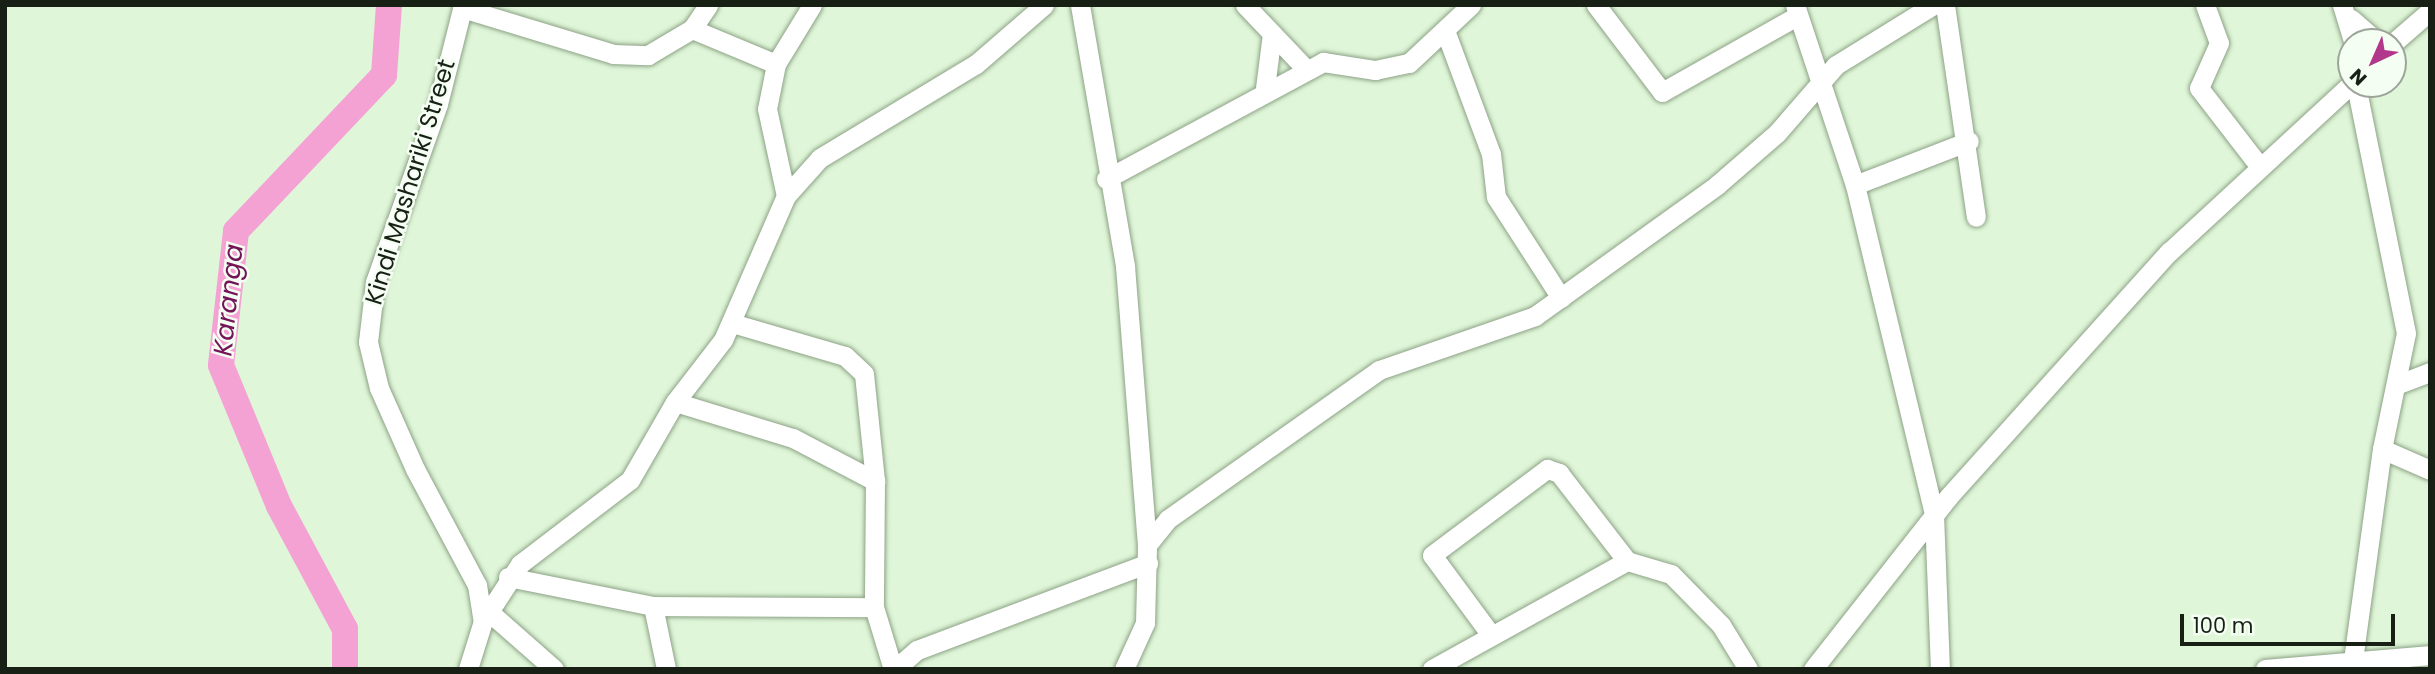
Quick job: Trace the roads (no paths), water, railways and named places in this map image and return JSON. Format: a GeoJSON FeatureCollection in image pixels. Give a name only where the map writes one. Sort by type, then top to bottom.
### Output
{"type":"FeatureCollection","features":[{"type":"Feature","properties":{"kind":"street"},"geometry":{"type":"LineString","coordinates":[[463,7],[613,54],[648,55],[692,29],[708,5]]}},
{"type":"Feature","properties":{"kind":"street"},"geometry":{"type":"LineString","coordinates":[[786,196],[767,109],[776,64],[812,5]]}},
{"type":"Feature","properties":{"kind":"street"},"geometry":{"type":"LineString","coordinates":[[554,669],[486,616],[508,577],[630,480],[675,402],[732,323],[786,196],[820,158],[976,64],[1044,5]]}},
{"type":"Feature","properties":{"kind":"street"},"geometry":{"type":"LineString","coordinates":[[1080,5],[1106,179],[1125,267],[1147,554],[1145,624],[1124,669]]}},
{"type":"Feature","properties":{"kind":"street"},"geometry":{"type":"LineString","coordinates":[[1245,5],[1306,69]]}},
{"type":"Feature","properties":{"kind":"street"},"geometry":{"type":"LineString","coordinates":[[1106,179],[1265,88],[1306,69],[1337,60],[1393,69],[1446,33],[1471,5]]}},
{"type":"Feature","properties":{"kind":"street"},"geometry":{"type":"LineString","coordinates":[[1597,5],[1662,92],[1796,11],[1817,84],[1855,185],[1934,514],[1940,669]]}},
{"type":"Feature","properties":{"kind":"street"},"geometry":{"type":"LineString","coordinates":[[732,323],[857,364],[868,383],[875,481],[874,607],[894,669],[917,649],[1147,554],[1204,491],[1379,370],[1504,330],[1561,298],[1717,186],[1777,133],[1836,65],[1933,5]]}},
{"type":"Feature","properties":{"kind":"street"},"geometry":{"type":"LineString","coordinates":[[1945,5],[1969,141],[1976,217]]}},
{"type":"Feature","properties":{"kind":"street"},"geometry":{"type":"LineString","coordinates":[[2205,5],[2219,43],[2199,88],[2260,167]]}},
{"type":"Feature","properties":{"kind":"street","name":"Kindi Mashariki Street"},"geometry":{"type":"LineString","coordinates":[[463,7],[438,104],[378,271],[368,342],[379,388],[415,469],[471,566],[486,616],[468,669]]}},
{"type":"Feature","properties":{"kind":"street"},"geometry":{"type":"LineString","coordinates":[[2407,31],[2430,11]]}},
{"type":"Feature","properties":{"kind":"street"},"geometry":{"type":"LineString","coordinates":[[2346,12],[2363,28]]}},
{"type":"Feature","properties":{"kind":"street"},"geometry":{"type":"LineString","coordinates":[[692,29],[776,64]]}},
{"type":"Feature","properties":{"kind":"street"},"geometry":{"type":"LineString","coordinates":[[1265,88],[1272,33]]}},
{"type":"Feature","properties":{"kind":"street"},"geometry":{"type":"LineString","coordinates":[[1446,33],[1491,154],[1496,197],[1561,298]]}},
{"type":"Feature","properties":{"kind":"street"},"geometry":{"type":"LineString","coordinates":[[1813,669],[1934,514],[2169,252],[2337,98]]}},
{"type":"Feature","properties":{"kind":"street"},"geometry":{"type":"LineString","coordinates":[[2353,660],[2382,449],[2406,333],[2356,98]]}},
{"type":"Feature","properties":{"kind":"street"},"geometry":{"type":"LineString","coordinates":[[1855,185],[1969,141]]}},
{"type":"Feature","properties":{"kind":"street"},"geometry":{"type":"LineString","coordinates":[[2396,385],[2430,372]]}},
{"type":"Feature","properties":{"kind":"street"},"geometry":{"type":"LineString","coordinates":[[675,402],[793,438],[875,481]]}},
{"type":"Feature","properties":{"kind":"street"},"geometry":{"type":"LineString","coordinates":[[2382,449],[2430,470]]}},
{"type":"Feature","properties":{"kind":"street"},"geometry":{"type":"LineString","coordinates":[[1491,635],[1432,555],[1547,469],[1559,473],[1627,561],[1659,568],[1694,595],[1748,669]]}},
{"type":"Feature","properties":{"kind":"street"},"geometry":{"type":"LineString","coordinates":[[1432,669],[1627,561]]}},
{"type":"Feature","properties":{"kind":"street"},"geometry":{"type":"LineString","coordinates":[[508,577],[653,606],[874,607]]}},
{"type":"Feature","properties":{"kind":"street"},"geometry":{"type":"LineString","coordinates":[[653,606],[666,669]]}},
{"type":"Feature","properties":{"kind":"street"},"geometry":{"type":"LineString","coordinates":[[2265,669],[2430,655]]}},
{"type":"Feature","properties":{"kind":"waterway","name":"Karanga"},"geometry":{"type":"LineString","coordinates":[[345,669],[345,629],[279,506],[221,365],[236,231],[384,75],[389,5]]}}]}
